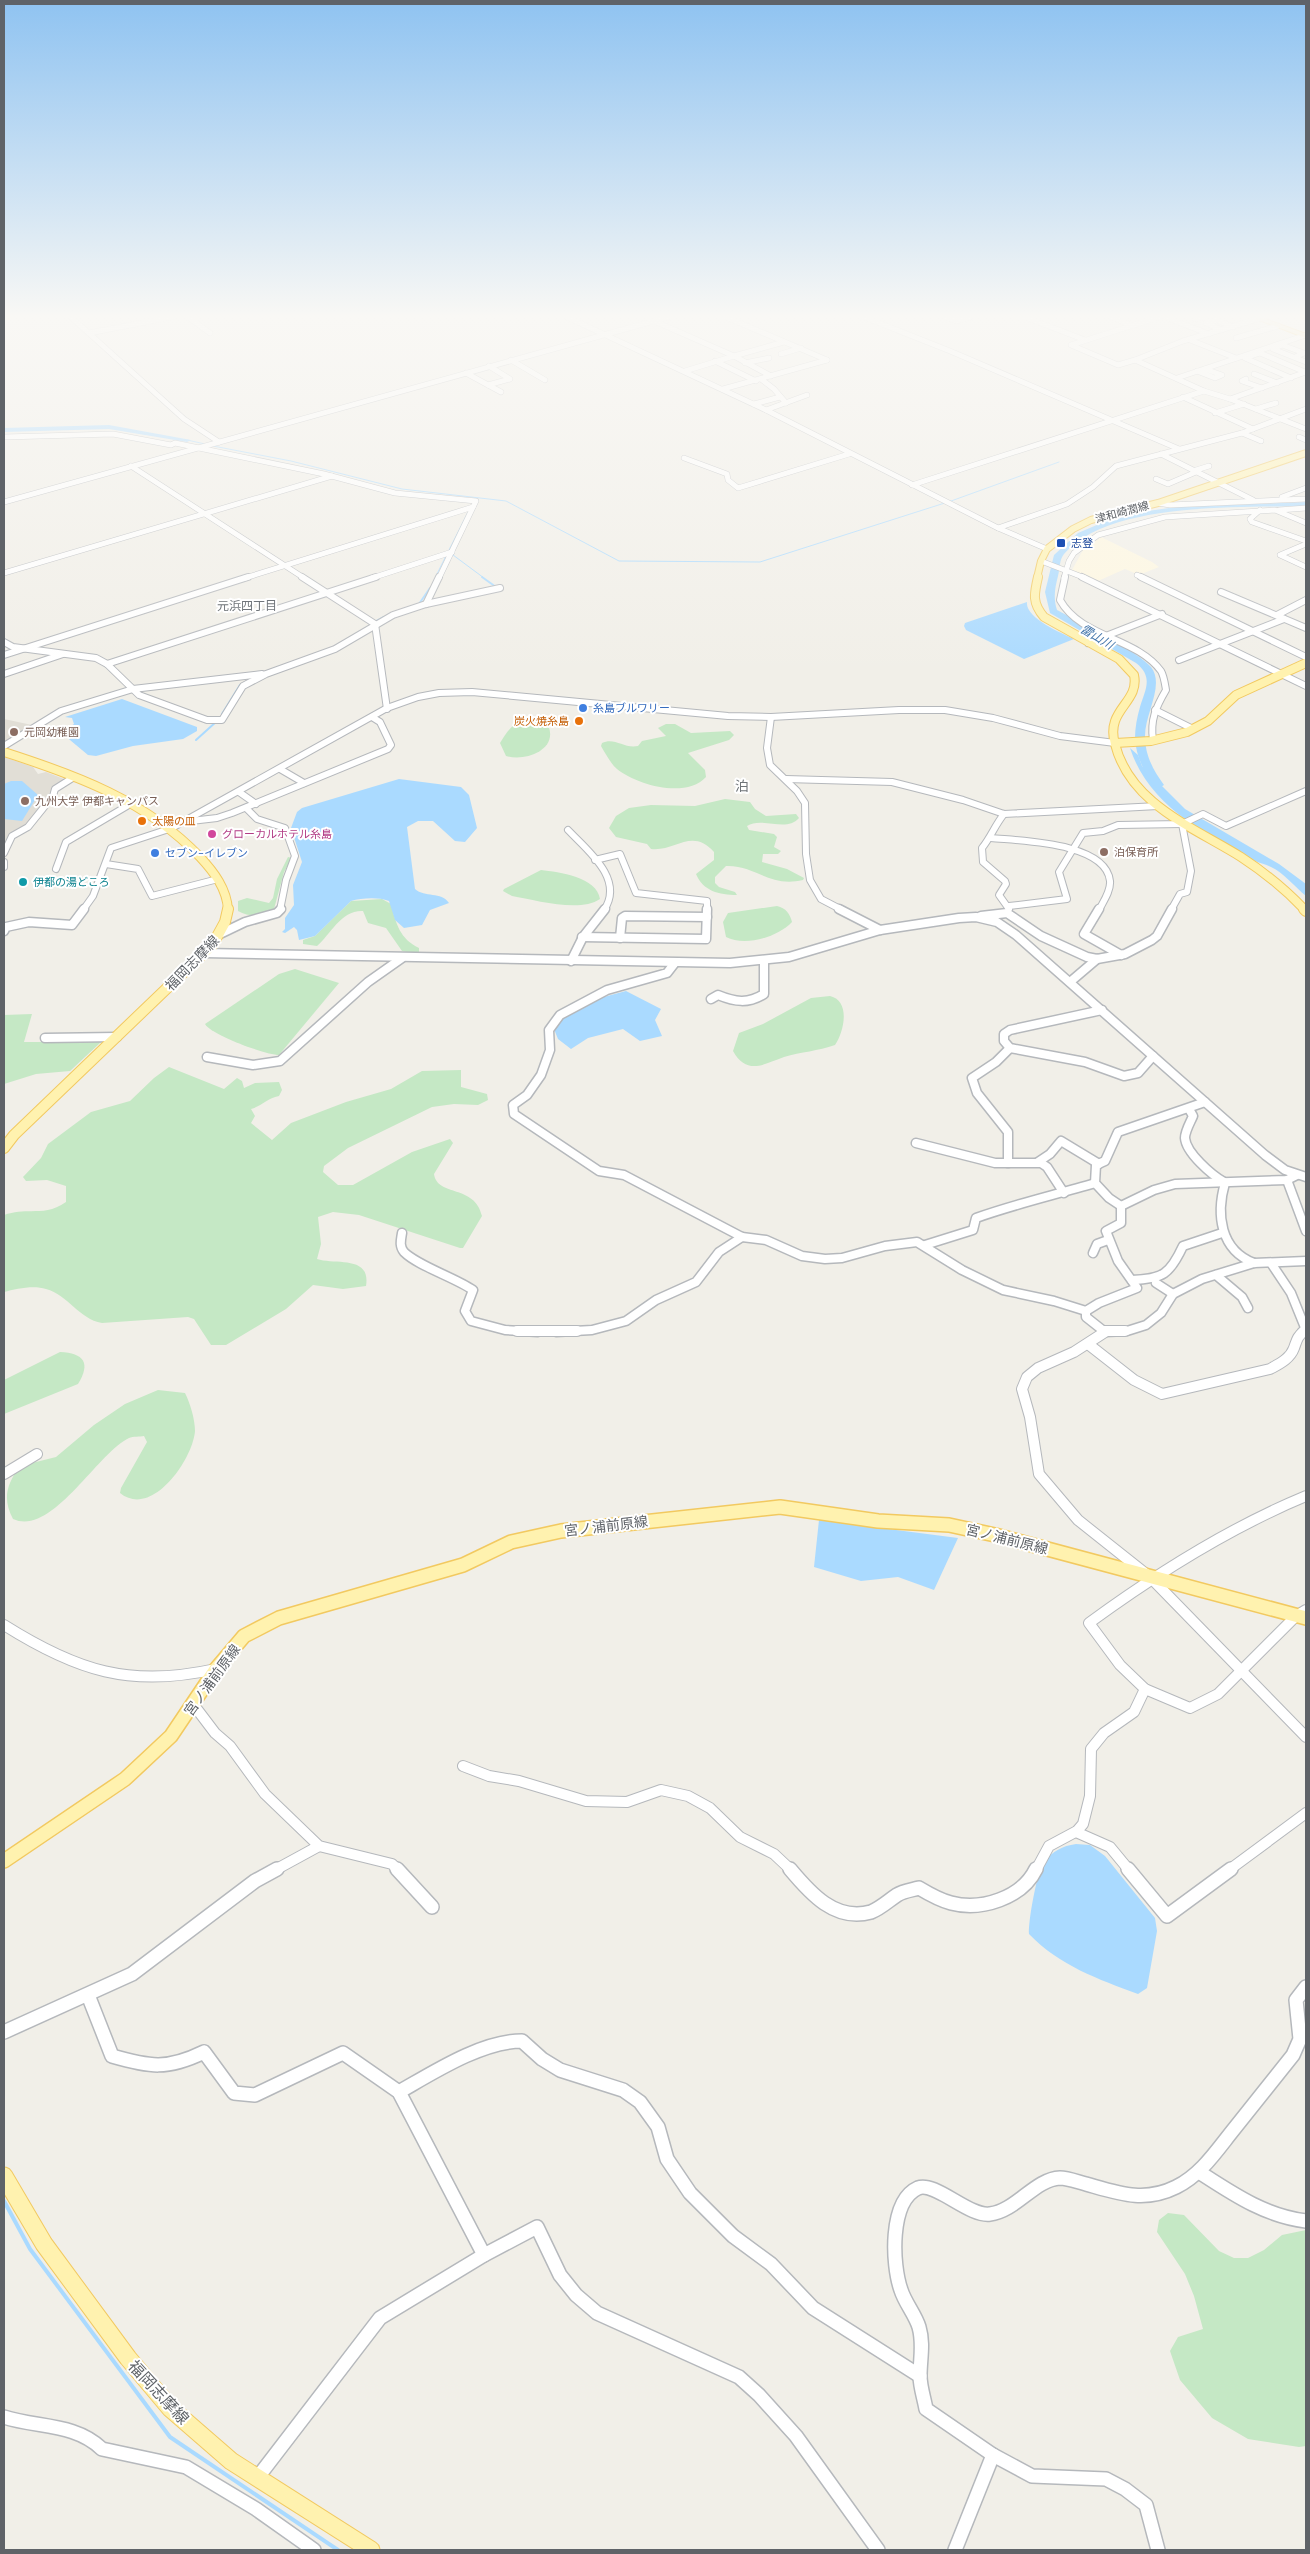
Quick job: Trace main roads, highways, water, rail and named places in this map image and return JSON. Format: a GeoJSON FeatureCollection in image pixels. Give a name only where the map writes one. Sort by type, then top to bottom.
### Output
{"type":"FeatureCollection","features":[{"type":"Feature","properties":{"kind":"main road","name":"津和崎潤線"},"geometry":{"type":"LineString","coordinates":[[1306,453],[1158,503],[1091,520],[1068,532],[1047,549],[1041,561],[1033,593],[1036,608],[1050,622],[1127,665],[1133,673],[1136,686],[1132,696],[1121,708],[1112,725],[1125,771],[1137,787],[1158,806],[1265,875],[1306,911]]}},
{"type":"Feature","properties":{"kind":"main road"},"geometry":{"type":"LineString","coordinates":[[1116,743],[1151,741],[1179,735],[1209,720],[1235,696],[1306,664]]}},
{"type":"Feature","properties":{"kind":"main road","name":"福岡志摩線"},"geometry":{"type":"LineString","coordinates":[[4,752],[74,777],[132,803],[172,828],[194,849],[218,879],[228,899],[226,918],[220,934],[205,953],[14,1135],[4,1148]]}},
{"type":"Feature","properties":{"kind":"main road","name":"宮ノ浦前原線"},"geometry":{"type":"LineString","coordinates":[[4,1861],[125,1779],[171,1736],[216,1669],[244,1636],[279,1618],[462,1565],[510,1542],[561,1531],[698,1514],[780,1507],[878,1521],[949,1525],[995,1535],[1151,1578],[1303,1615]]}},
{"type":"Feature","properties":{"kind":"main road","name":"福岡志摩線"},"geometry":{"type":"LineString","coordinates":[[4,2176],[44,2244],[128,2358],[170,2408],[231,2461],[371,2550]]}},
{"type":"Feature","properties":{"kind":"water"},"geometry":{"type":"Polygon","coordinates":[[[1027,602],[1028,608],[1038,619],[1074,639],[1024,659],[966,630],[964,626],[965,623],[1027,602]]]}},
{"type":"Feature","properties":{"kind":"water"},"geometry":{"type":"Polygon","coordinates":[[[122,699],[197,727],[197,731],[183,739],[133,746],[96,756],[88,755],[64,735],[63,731],[74,724],[72,718],[65,717],[122,699]]]}},
{"type":"Feature","properties":{"kind":"water"},"geometry":{"type":"Polygon","coordinates":[[[1130,748],[1138,755],[1142,766],[1185,809],[1279,864],[1306,884],[1306,896],[1276,870],[1253,860],[1215,839],[1197,828],[1164,802],[1150,786],[1130,748]]]}},
{"type":"Feature","properties":{"kind":"water"},"geometry":{"type":"Polygon","coordinates":[[[399,779],[461,787],[469,795],[477,828],[465,842],[455,841],[433,821],[418,821],[407,827],[415,889],[419,892],[442,897],[449,903],[430,910],[422,925],[404,928],[395,920],[389,901],[375,898],[355,900],[351,901],[315,936],[299,940],[297,930],[294,927],[285,933],[282,932],[285,929],[285,918],[294,905],[293,885],[302,862],[291,828],[297,812],[302,808],[399,779]]]}},
{"type":"Feature","properties":{"kind":"water"},"geometry":{"type":"Polygon","coordinates":[[[11,781],[22,781],[38,795],[22,821],[4,819],[4,784],[11,781]]]}},
{"type":"Feature","properties":{"kind":"water"},"geometry":{"type":"Polygon","coordinates":[[[626,991],[661,1009],[655,1020],[662,1036],[640,1041],[623,1029],[588,1038],[571,1049],[558,1039],[554,1029],[577,1008],[626,991]]]}},
{"type":"Feature","properties":{"kind":"water"},"geometry":{"type":"Polygon","coordinates":[[[819,1520],[958,1538],[934,1590],[898,1577],[861,1581],[814,1567],[819,1520]]]}},
{"type":"Feature","properties":{"kind":"water"},"geometry":{"type":"Polygon","coordinates":[[[1076,1844],[1090,1845],[1105,1856],[1155,1918],[1157,1931],[1147,1988],[1138,1994],[1094,1977],[1067,1963],[1053,1955],[1029,1934],[1030,1919],[1041,1867],[1058,1850],[1076,1844]]]}},
{"type":"Feature","properties":{"kind":"waterway"},"geometry":{"type":"LineString","coordinates":[[164,436],[187,440]]}},
{"type":"Feature","properties":{"kind":"waterway"},"geometry":{"type":"LineString","coordinates":[[187,440],[205,444]]}},
{"type":"Feature","properties":{"kind":"waterway"},"geometry":{"type":"LineString","coordinates":[[213,446],[291,461],[402,489],[506,501],[619,561],[760,562],[951,501],[1059,462]]}},
{"type":"Feature","properties":{"kind":"waterway","name":"雷山川"},"geometry":{"type":"LineString","coordinates":[[1159,785],[1152,776],[1143,757],[1140,737],[1142,716],[1152,686],[1150,673],[1139,661],[1053,611],[1050,592],[1060,553],[1081,535],[1109,523],[1141,514],[1212,506],[1306,504]]}},
{"type":"Feature","properties":{"kind":"waterway"},"geometry":{"type":"LineString","coordinates":[[436,576],[468,512]]}},
{"type":"Feature","properties":{"kind":"waterway"},"geometry":{"type":"LineString","coordinates":[[454,553],[453,555],[484,578]]}},
{"type":"Feature","properties":{"kind":"waterway"},"geometry":{"type":"LineString","coordinates":[[482,577],[496,587]]}},
{"type":"Feature","properties":{"kind":"waterway"},"geometry":{"type":"LineString","coordinates":[[419,604],[430,588]]}},
{"type":"Feature","properties":{"kind":"waterway"},"geometry":{"type":"LineString","coordinates":[[373,623],[384,617]]}},
{"type":"Feature","properties":{"kind":"waterway"},"geometry":{"type":"LineString","coordinates":[[222,714],[240,685]]}},
{"type":"Feature","properties":{"kind":"waterway"},"geometry":{"type":"LineString","coordinates":[[196,740],[217,721]]}},
{"type":"Feature","properties":{"kind":"waterway"},"geometry":{"type":"LineString","coordinates":[[4,2201],[30,2249],[170,2437],[338,2550]]}},
{"type":"Feature","properties":{"kind":"place","name":"志登"},"geometry":{"type":"Point","coordinates":[1061,543]}},
{"type":"Feature","properties":{"kind":"place","name":"糸島ブルワリー"},"geometry":{"type":"Point","coordinates":[583,708]}},
{"type":"Feature","properties":{"kind":"place","name":"炭火焼糸島"},"geometry":{"type":"Point","coordinates":[579,721]}},
{"type":"Feature","properties":{"kind":"place","name":"元岡幼稚園"},"geometry":{"type":"Point","coordinates":[14,732]}},
{"type":"Feature","properties":{"kind":"place","name":"九州大学 伊都キャンパス"},"geometry":{"type":"Point","coordinates":[25,801]}},
{"type":"Feature","properties":{"kind":"place","name":"太陽の皿"},"geometry":{"type":"Point","coordinates":[142,821]}},
{"type":"Feature","properties":{"kind":"place","name":"グローカルホテル糸島"},"geometry":{"type":"Point","coordinates":[212,834]}},
{"type":"Feature","properties":{"kind":"place","name":"泊保育所"},"geometry":{"type":"Point","coordinates":[1104,852]}},
{"type":"Feature","properties":{"kind":"place","name":"セブン-イレブン"},"geometry":{"type":"Point","coordinates":[155,853]}},
{"type":"Feature","properties":{"kind":"place","name":"伊都の湯どころ"},"geometry":{"type":"Point","coordinates":[23,882]}},
{"type":"Feature","properties":{"kind":"district","name":"元浜四丁目"},"geometry":{"type":"Point","coordinates":[247,606]}},
{"type":"Feature","properties":{"kind":"district","name":"泊"},"geometry":{"type":"Point","coordinates":[742,786]}}]}
